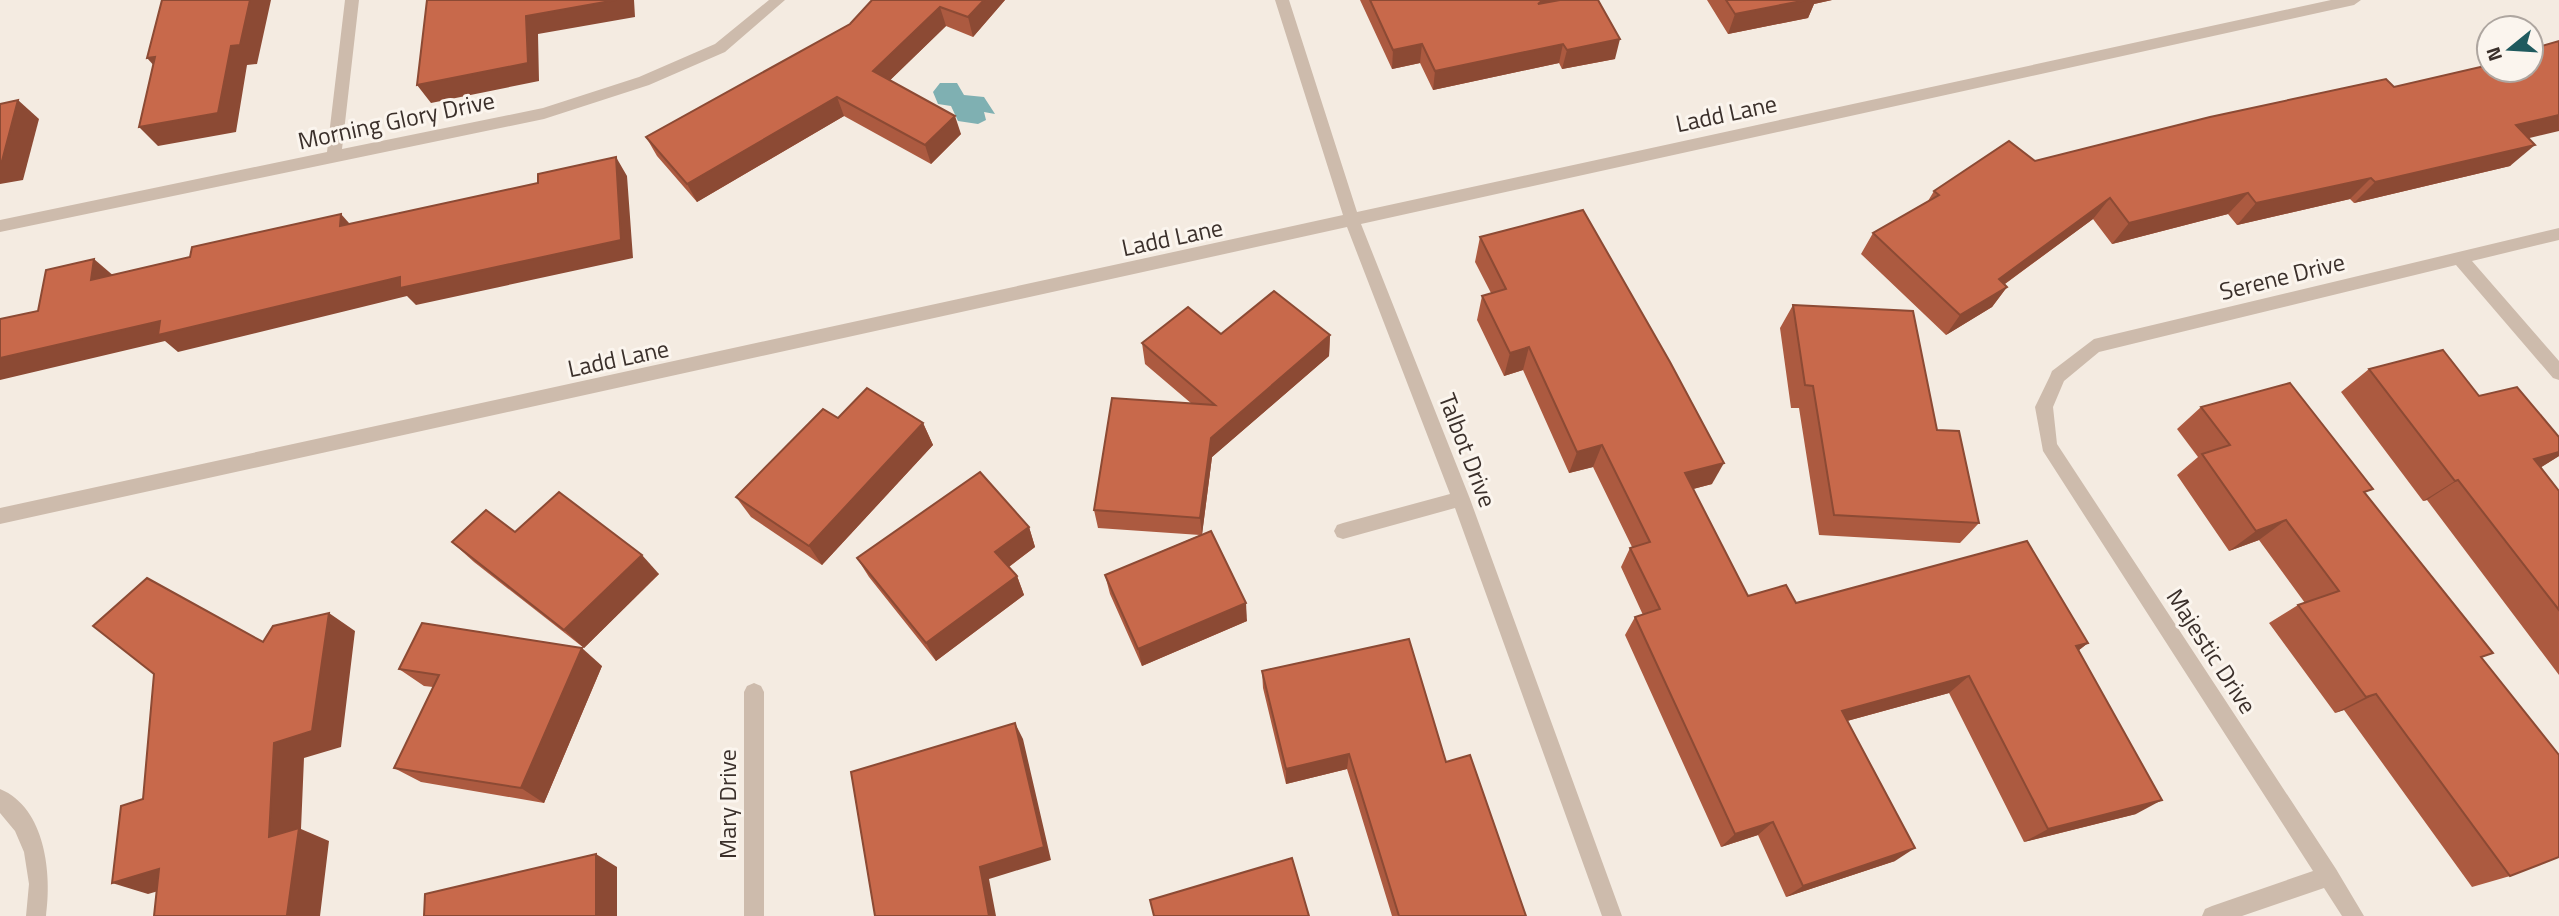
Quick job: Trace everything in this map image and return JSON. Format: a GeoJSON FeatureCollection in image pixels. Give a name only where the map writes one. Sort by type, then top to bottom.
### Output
{"type":"FeatureCollection","features":[{"type":"Feature","properties":{"kind":"street"},"geometry":{"type":"LineString","coordinates":[[334,156],[336,120],[352,0]]}},
{"type":"Feature","properties":{"kind":"street","name":"Morning Glory Drive"},"geometry":{"type":"LineString","coordinates":[[0,226],[544,113],[643,81],[720,48],[778,0]]}},
{"type":"Feature","properties":{"kind":"street","name":"Talbot Drive"},"geometry":{"type":"LineString","coordinates":[[1282,0],[1352,220],[1461,499],[1612,916]]}},
{"type":"Feature","properties":{"kind":"street","name":"Ladd Lane"},"geometry":{"type":"LineString","coordinates":[[0,516],[2354,0]]}},
{"type":"Feature","properties":{"kind":"street","name":"Serene Drive"},"geometry":{"type":"LineString","coordinates":[[2044,407],[2058,376],[2094,346],[2559,234]]}},
{"type":"Feature","properties":{"kind":"street"},"geometry":{"type":"LineString","coordinates":[[2459,258],[2559,373]]}},
{"type":"Feature","properties":{"kind":"street","name":"Majestic Drive"},"geometry":{"type":"LineString","coordinates":[[2044,407],[2049,446],[2354,916]]}},
{"type":"Feature","properties":{"kind":"street"},"geometry":{"type":"LineString","coordinates":[[1343,531],[1461,499]]}},
{"type":"Feature","properties":{"kind":"street","name":"Mary Drive"},"geometry":{"type":"LineString","coordinates":[[754,692],[754,916]]}},
{"type":"Feature","properties":{"kind":"street"},"geometry":{"type":"LineString","coordinates":[[0,799],[9,806],[32,838],[39,878],[36,916]]}},
{"type":"Feature","properties":{"kind":"street"},"geometry":{"type":"LineString","coordinates":[[2212,916],[2329,876]]}},
{"type":"Feature","properties":{"kind":"water"},"geometry":{"type":"Polygon","coordinates":[[[940,83],[957,83],[964,95],[984,97],[995,114],[984,112],[986,120],[978,124],[958,121],[951,106],[938,104],[933,92],[940,83]]]}},
{"type":"Feature","properties":{"kind":"building"},"geometry":{"type":"Polygon","coordinates":[[[162,0],[250,0],[240,45],[231,46],[218,113],[139,127],[155,57],[147,58],[162,0]]]}},
{"type":"Feature","properties":{"kind":"building"},"geometry":{"type":"Polygon","coordinates":[[[427,0],[616,0],[526,16],[528,63],[417,85],[427,0]]]}},
{"type":"Feature","properties":{"kind":"building"},"geometry":{"type":"Polygon","coordinates":[[[872,0],[984,0],[968,17],[940,7],[873,71],[955,116],[925,145],[837,97],[687,184],[646,137],[850,24],[872,0]]]}},
{"type":"Feature","properties":{"kind":"building"},"geometry":{"type":"Polygon","coordinates":[[[1370,0],[1543,0],[1538,4],[1560,0],[1598,0],[1620,39],[1567,50],[1563,44],[1435,71],[1422,44],[1393,50],[1370,0]]]}},
{"type":"Feature","properties":{"kind":"building"},"geometry":{"type":"Polygon","coordinates":[[[1726,0],[1807,0],[1735,14],[1726,0]]]}},
{"type":"Feature","properties":{"kind":"building"},"geometry":{"type":"Polygon","coordinates":[[[2559,41],[2559,115],[2516,125],[2535,145],[2375,182],[2371,178],[2256,203],[2248,193],[2129,223],[2110,198],[1999,279],[2007,287],[1960,315],[1873,233],[1939,195],[1934,191],[2009,141],[2035,161],[2210,117],[2386,79],[2394,87],[2475,68],[2475,84],[2545,84],[2545,45],[2559,41]]]}},
{"type":"Feature","properties":{"kind":"building"},"geometry":{"type":"Polygon","coordinates":[[[18,100],[2,161],[0,162],[0,104],[18,100]]]}},
{"type":"Feature","properties":{"kind":"building"},"geometry":{"type":"Polygon","coordinates":[[[616,157],[621,240],[400,288],[400,277],[158,335],[160,321],[0,358],[0,319],[38,311],[46,270],[94,259],[91,280],[190,257],[192,247],[341,214],[340,226],[538,183],[538,174],[616,157]]]}},
{"type":"Feature","properties":{"kind":"building"},"geometry":{"type":"Polygon","coordinates":[[[1583,210],[1724,463],[1685,473],[1748,596],[1786,585],[1796,603],[2027,541],[2088,643],[2076,646],[2162,800],[2048,829],[1969,676],[1842,711],[1915,848],[1803,886],[1773,822],[1735,834],[1635,617],[1660,609],[1630,548],[1650,542],[1602,445],[1577,452],[1529,347],[1510,353],[1482,296],[1506,289],[1480,237],[1583,210]]]}},
{"type":"Feature","properties":{"kind":"building"},"geometry":{"type":"Polygon","coordinates":[[[1274,291],[1330,335],[1211,438],[1200,518],[1094,510],[1112,398],[1215,405],[1142,343],[1188,307],[1221,334],[1274,291]]]}},
{"type":"Feature","properties":{"kind":"building"},"geometry":{"type":"Polygon","coordinates":[[[1793,305],[1913,311],[1937,430],[1959,431],[1979,523],[1834,515],[1813,386],[1805,385],[1793,305]]]}},
{"type":"Feature","properties":{"kind":"building"},"geometry":{"type":"Polygon","coordinates":[[[2443,350],[2479,396],[2517,387],[2559,437],[2559,452],[2534,459],[2559,491],[2559,610],[2369,369],[2443,350]]]}},
{"type":"Feature","properties":{"kind":"building"},"geometry":{"type":"Polygon","coordinates":[[[2290,383],[2373,489],[2364,492],[2493,653],[2481,657],[2559,755],[2559,857],[2510,876],[2376,694],[2366,697],[2298,605],[2339,591],[2286,520],[2256,531],[2202,454],[2230,445],[2201,407],[2290,383]]]}},
{"type":"Feature","properties":{"kind":"building"},"geometry":{"type":"Polygon","coordinates":[[[867,388],[923,423],[809,546],[736,497],[823,409],[838,418],[867,388]]]}},
{"type":"Feature","properties":{"kind":"building"},"geometry":{"type":"Polygon","coordinates":[[[980,472],[1029,527],[995,552],[1017,576],[926,643],[857,558],[980,472]]]}},
{"type":"Feature","properties":{"kind":"building"},"geometry":{"type":"Polygon","coordinates":[[[559,492],[642,555],[564,630],[452,542],[486,510],[515,532],[559,492]]]}},
{"type":"Feature","properties":{"kind":"building"},"geometry":{"type":"Polygon","coordinates":[[[1211,531],[1246,603],[1138,649],[1105,575],[1211,531]]]}},
{"type":"Feature","properties":{"kind":"building"},"geometry":{"type":"Polygon","coordinates":[[[147,578],[263,642],[273,626],[329,613],[312,731],[274,743],[269,837],[299,828],[287,915],[289,916],[154,916],[159,869],[112,883],[121,806],[143,799],[154,674],[93,626],[147,578]]]}},
{"type":"Feature","properties":{"kind":"building"},"geometry":{"type":"Polygon","coordinates":[[[422,623],[582,648],[521,788],[394,768],[439,675],[399,669],[422,623]]]}},
{"type":"Feature","properties":{"kind":"building"},"geometry":{"type":"Polygon","coordinates":[[[1409,639],[1446,762],[1470,755],[1526,916],[1399,916],[1349,754],[1286,769],[1262,671],[1409,639]]]}},
{"type":"Feature","properties":{"kind":"building"},"geometry":{"type":"Polygon","coordinates":[[[1015,723],[1044,847],[980,867],[989,916],[875,916],[851,772],[1015,723]]]}},
{"type":"Feature","properties":{"kind":"building"},"geometry":{"type":"Polygon","coordinates":[[[596,854],[596,916],[424,916],[425,894],[596,854]]]}},
{"type":"Feature","properties":{"kind":"building"},"geometry":{"type":"Polygon","coordinates":[[[1292,858],[1309,916],[1154,916],[1150,900],[1292,858]]]}}]}
